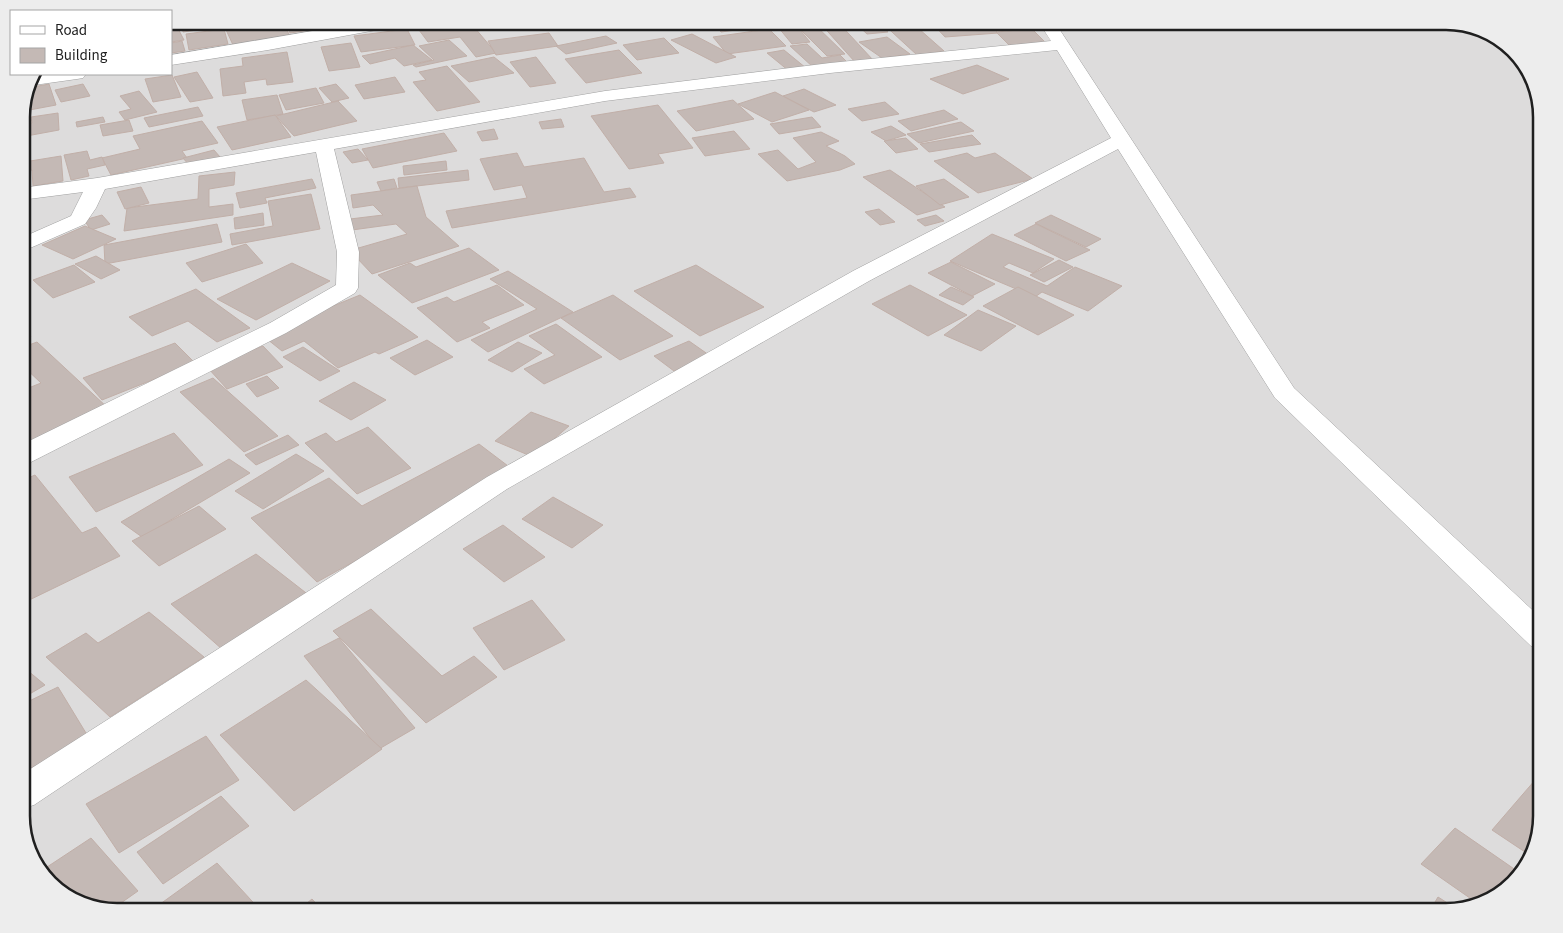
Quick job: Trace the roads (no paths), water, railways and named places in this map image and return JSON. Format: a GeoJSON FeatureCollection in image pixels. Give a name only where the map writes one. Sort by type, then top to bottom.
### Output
{"type":"FeatureCollection","features":[{"type":"Feature","properties":{"kind":"street"},"geometry":{"type":"LineString","coordinates":[[172,60],[346,30]]}},
{"type":"Feature","properties":{"kind":"street"},"geometry":{"type":"LineString","coordinates":[[1052,30],[1284,393],[1533,629]]}},
{"type":"Feature","properties":{"kind":"street"},"geometry":{"type":"LineString","coordinates":[[30,193],[97,184],[606,96],[830,68],[1061,45]]}},
{"type":"Feature","properties":{"kind":"street"},"geometry":{"type":"LineString","coordinates":[[39,80],[70,75]]}},
{"type":"Feature","properties":{"kind":"street"},"geometry":{"type":"LineString","coordinates":[[30,789],[497,483],[861,276],[1121,140]]}},
{"type":"Feature","properties":{"kind":"street"},"geometry":{"type":"LineString","coordinates":[[30,452],[278,328],[347,288],[348,252],[324,145]]}},
{"type":"Feature","properties":{"kind":"street"},"geometry":{"type":"LineString","coordinates":[[30,242],[78,220],[97,184]]}}]}
